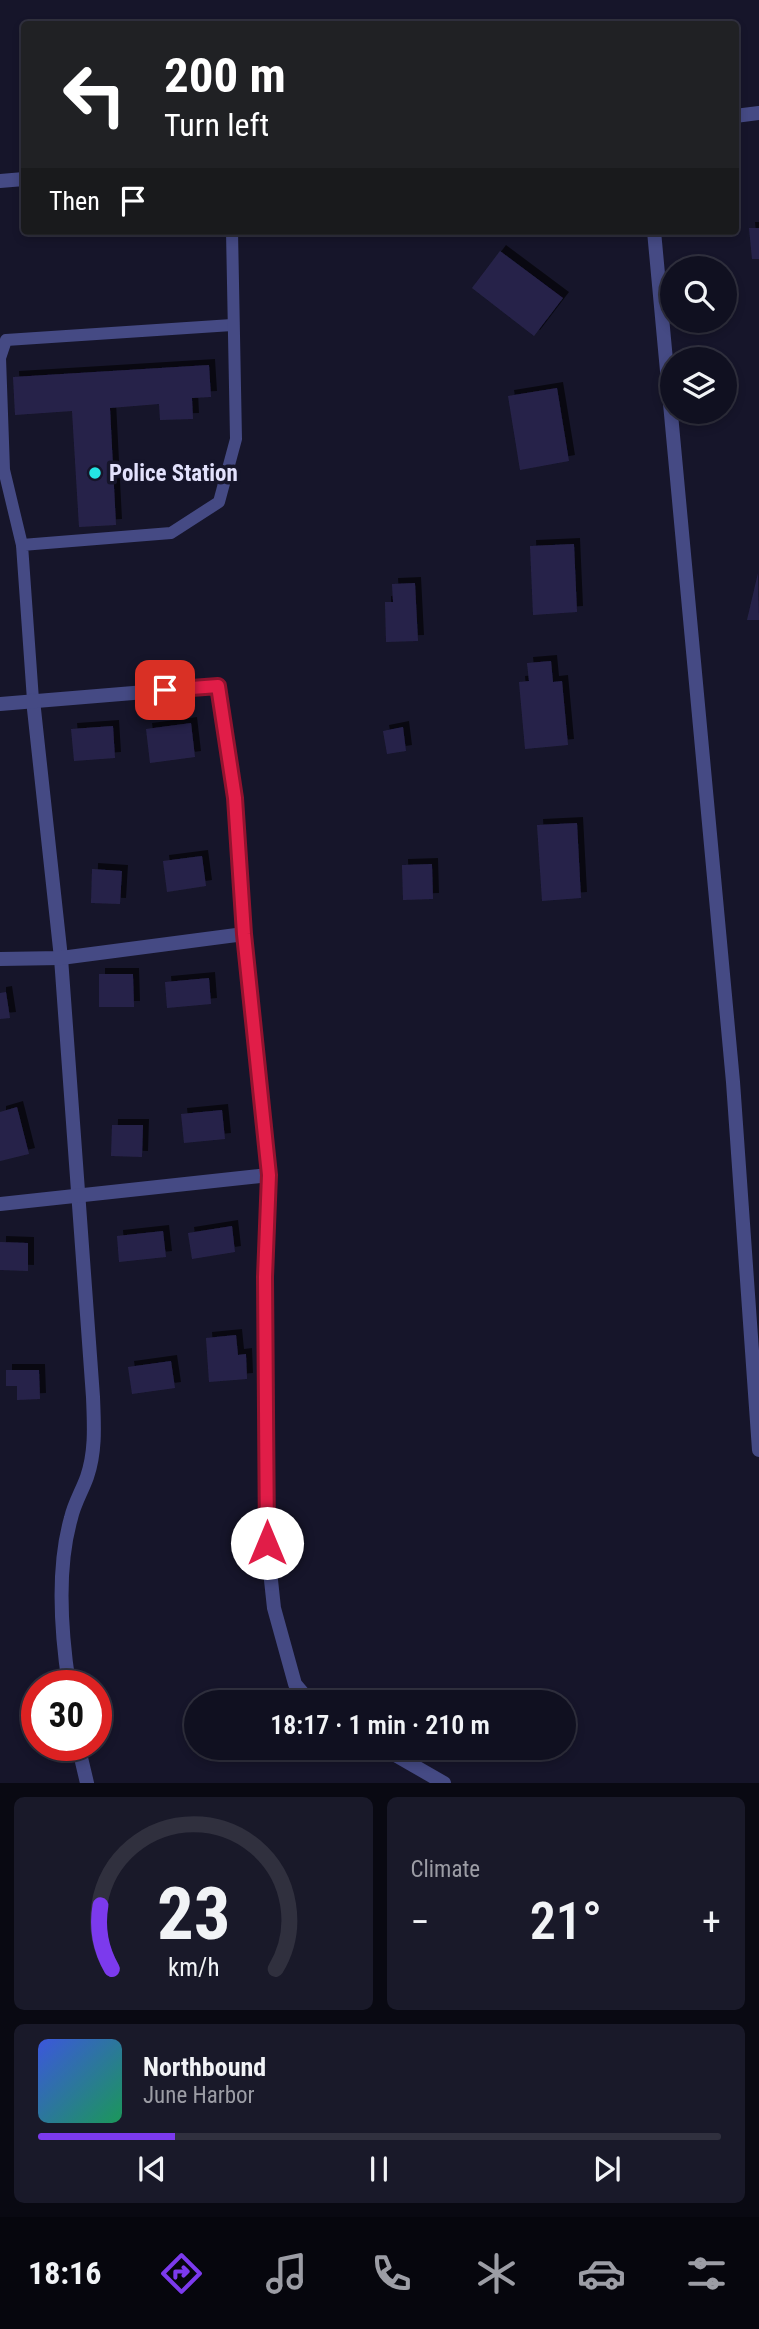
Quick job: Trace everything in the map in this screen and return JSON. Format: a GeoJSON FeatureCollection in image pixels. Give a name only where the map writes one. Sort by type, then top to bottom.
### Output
{"type":"FeatureCollection","features":[{"type":"Feature","properties":{"kind":"street"},"geometry":{"type":"LineString","coordinates":[[739,116],[759,113]]}},
{"type":"Feature","properties":{"kind":"street"},"geometry":{"type":"LineString","coordinates":[[0,181],[21,179]]}},
{"type":"Feature","properties":{"kind":"street"},"geometry":{"type":"LineString","coordinates":[[654,235],[733,1082],[759,1450]]}},
{"type":"Feature","properties":{"kind":"street"},"geometry":{"type":"LineString","coordinates":[[0,704],[218,686],[235,798],[244,934],[269,1175],[265,1277],[267,1543],[274,1608],[295,1684],[300,1690]]}},
{"type":"Feature","properties":{"kind":"street"},"geometry":{"type":"LineString","coordinates":[[33,700],[61,958],[94,1441],[87,1476],[71,1518],[64,1564],[63,1626],[67,1670]]}},
{"type":"Feature","properties":{"kind":"street"},"geometry":{"type":"LineString","coordinates":[[0,959],[61,958],[244,934]]}},
{"type":"Feature","properties":{"kind":"street"},"geometry":{"type":"LineString","coordinates":[[0,1204],[269,1175]]}},
{"type":"Feature","properties":{"kind":"street"},"geometry":{"type":"LineString","coordinates":[[404,1760],[444,1783]]}},
{"type":"Feature","properties":{"kind":"street"},"geometry":{"type":"LineString","coordinates":[[82,1761],[87,1783]]}},
{"type":"Feature","properties":{"kind":"lane"},"geometry":{"type":"LineString","coordinates":[[22,545],[171,533],[219,502],[236,439],[232,235]]}},
{"type":"Feature","properties":{"kind":"lane"},"geometry":{"type":"LineString","coordinates":[[33,700],[22,545],[4,470],[0,358],[6,340],[232,325]]}},
{"type":"Feature","properties":{"kind":"building"},"geometry":{"type":"Polygon","coordinates":[[[749,228],[759,228],[759,259],[752,259],[749,228]]]}},
{"type":"Feature","properties":{"kind":"building"},"geometry":{"type":"Polygon","coordinates":[[[500,251],[563,298],[534,336],[472,288],[500,251]]]}},
{"type":"Feature","properties":{"kind":"building","name":"Police Station"},"geometry":{"type":"Polygon","coordinates":[[[209,365],[211,397],[192,398],[193,419],[160,420],[159,404],[110,408],[116,525],[79,527],[72,411],[15,415],[13,377],[209,365]]]}},
{"type":"Feature","properties":{"kind":"building"},"geometry":{"type":"Polygon","coordinates":[[[557,388],[569,461],[520,470],[508,396],[557,388]]]}},
{"type":"Feature","properties":{"kind":"building"},"geometry":{"type":"Polygon","coordinates":[[[574,544],[577,612],[533,615],[530,546],[574,544]]]}},
{"type":"Feature","properties":{"kind":"building"},"geometry":{"type":"Polygon","coordinates":[[[758,573],[759,620],[747,620],[758,573]]]}},
{"type":"Feature","properties":{"kind":"building"},"geometry":{"type":"Polygon","coordinates":[[[415,583],[418,641],[386,642],[385,602],[393,602],[392,584],[415,583]]]}},
{"type":"Feature","properties":{"kind":"building"},"geometry":{"type":"Polygon","coordinates":[[[551,661],[553,682],[562,681],[568,745],[525,749],[519,682],[529,681],[527,663],[551,661]]]}},
{"type":"Feature","properties":{"kind":"building"},"geometry":{"type":"Polygon","coordinates":[[[191,723],[195,757],[150,763],[146,729],[191,723]]]}},
{"type":"Feature","properties":{"kind":"building"},"geometry":{"type":"Polygon","coordinates":[[[113,726],[115,758],[74,761],[71,729],[113,726]]]}},
{"type":"Feature","properties":{"kind":"building"},"geometry":{"type":"Polygon","coordinates":[[[403,727],[406,751],[387,754],[383,731],[403,727]]]}},
{"type":"Feature","properties":{"kind":"building"},"geometry":{"type":"Polygon","coordinates":[[[577,823],[581,898],[542,901],[537,825],[577,823]]]}},
{"type":"Feature","properties":{"kind":"building"},"geometry":{"type":"Polygon","coordinates":[[[202,856],[206,886],[167,892],[163,861],[202,856]]]}},
{"type":"Feature","properties":{"kind":"building"},"geometry":{"type":"Polygon","coordinates":[[[432,864],[433,899],[403,900],[402,865],[432,864]]]}},
{"type":"Feature","properties":{"kind":"building"},"geometry":{"type":"Polygon","coordinates":[[[92,869],[122,871],[120,904],[91,903],[92,869]]]}},
{"type":"Feature","properties":{"kind":"building"},"geometry":{"type":"Polygon","coordinates":[[[99,974],[133,974],[134,1007],[99,1007],[99,974]]]}},
{"type":"Feature","properties":{"kind":"building"},"geometry":{"type":"Polygon","coordinates":[[[209,978],[211,1004],[167,1008],[165,982],[209,978]]]}},
{"type":"Feature","properties":{"kind":"building"},"geometry":{"type":"Polygon","coordinates":[[[6,992],[10,1018],[0,1019],[0,993],[6,992]]]}},
{"type":"Feature","properties":{"kind":"building"},"geometry":{"type":"Polygon","coordinates":[[[17,1107],[29,1154],[0,1161],[0,1112],[17,1107]]]}},
{"type":"Feature","properties":{"kind":"building"},"geometry":{"type":"Polygon","coordinates":[[[222,1110],[225,1139],[184,1143],[181,1114],[222,1110]]]}},
{"type":"Feature","properties":{"kind":"building"},"geometry":{"type":"Polygon","coordinates":[[[112,1125],[143,1125],[142,1157],[111,1156],[112,1125]]]}},
{"type":"Feature","properties":{"kind":"building"},"geometry":{"type":"Polygon","coordinates":[[[232,1226],[235,1252],[192,1259],[188,1233],[232,1226]]]}},
{"type":"Feature","properties":{"kind":"building"},"geometry":{"type":"Polygon","coordinates":[[[163,1231],[166,1257],[119,1262],[117,1236],[163,1231]]]}},
{"type":"Feature","properties":{"kind":"building"},"geometry":{"type":"Polygon","coordinates":[[[0,1242],[28,1243],[28,1271],[0,1270],[0,1242]]]}},
{"type":"Feature","properties":{"kind":"building"},"geometry":{"type":"Polygon","coordinates":[[[236,1335],[238,1355],[246,1354],[247,1379],[209,1382],[206,1338],[236,1335]]]}},
{"type":"Feature","properties":{"kind":"building"},"geometry":{"type":"Polygon","coordinates":[[[171,1361],[175,1388],[132,1394],[128,1367],[171,1361]]]}},
{"type":"Feature","properties":{"kind":"building"},"geometry":{"type":"Polygon","coordinates":[[[6,1370],[39,1370],[40,1399],[17,1400],[17,1386],[6,1386],[6,1370]]]}},
{"type":"Feature","properties":{"kind":"place","name":"Police Station"},"geometry":{"type":"Point","coordinates":[95,473]}},
{"type":"Feature","properties":{"kind":"route"},"geometry":{"type":"LineString","coordinates":[[165,690],[218,686],[235,798],[244,934],[269,1175],[265,1277],[267,1543]]}}]}
